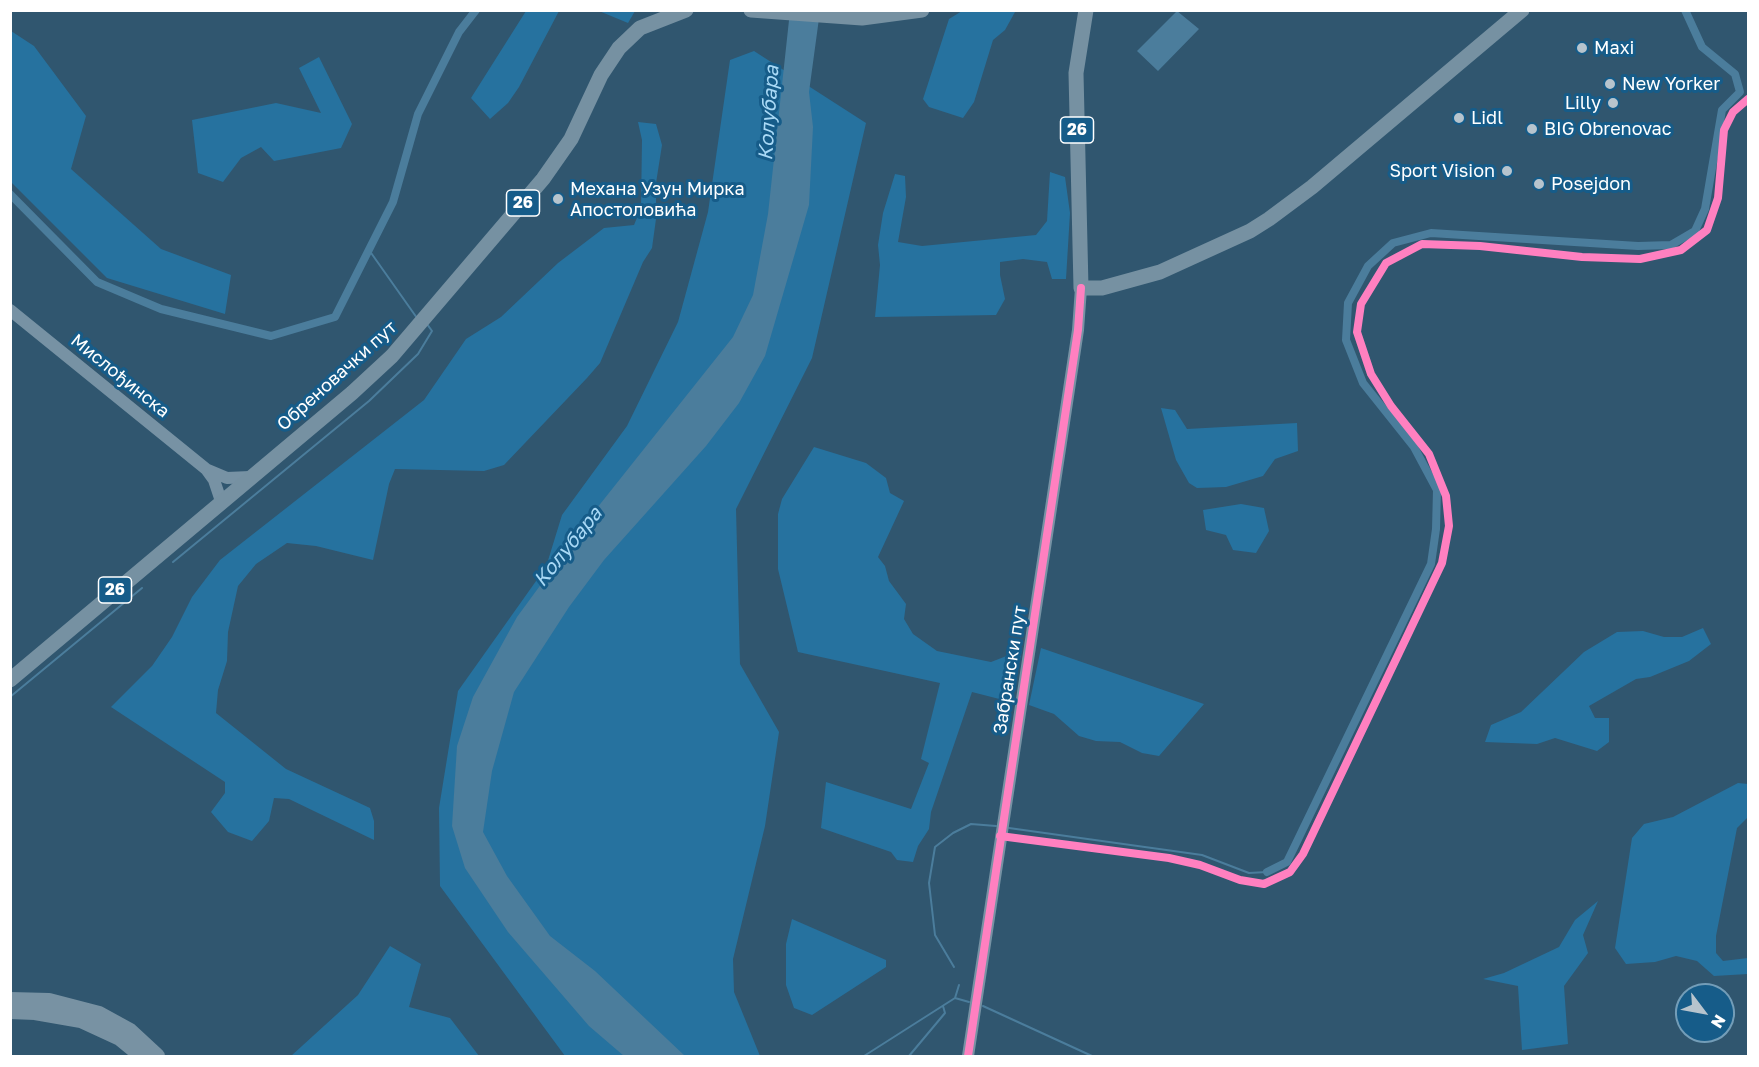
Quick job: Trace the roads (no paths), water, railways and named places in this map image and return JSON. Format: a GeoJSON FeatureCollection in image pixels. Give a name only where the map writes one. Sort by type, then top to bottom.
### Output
{"type":"FeatureCollection","features":[{"type":"Feature","properties":{"kind":"highway"},"geometry":{"type":"LineString","coordinates":[[10,1000],[49,1001],[99,1014],[130,1031],[157,1056]]}},
{"type":"Feature","properties":{"kind":"highway"},"geometry":{"type":"LineString","coordinates":[[10,1011],[47,1013],[81,1020],[120,1038],[142,1056]]}},
{"type":"Feature","properties":{"kind":"main road","name":"Обреновачки пут"},"geometry":{"type":"LineString","coordinates":[[10,680],[352,393],[423,323],[560,156],[581,120],[606,67],[619,48],[640,28],[686,10]]}},
{"type":"Feature","properties":{"kind":"main road"},"geometry":{"type":"LineString","coordinates":[[751,10],[849,18],[884,17],[922,10]]}},
{"type":"Feature","properties":{"kind":"main road","name":"26"},"geometry":{"type":"LineString","coordinates":[[1081,288],[1076,73],[1086,10]]}},
{"type":"Feature","properties":{"kind":"main road"},"geometry":{"type":"LineString","coordinates":[[1081,288],[1112,285],[1160,272],[1250,231],[1312,187],[1522,10]]}},
{"type":"Feature","properties":{"kind":"street","name":"Забрански пут"},"geometry":{"type":"LineString","coordinates":[[968,1056],[1077,341],[1081,288]]}},
{"type":"Feature","properties":{"kind":"street","name":"Мислођинска"},"geometry":{"type":"LineString","coordinates":[[10,310],[206,469],[214,480],[221,501]]}},
{"type":"Feature","properties":{"kind":"street","name":"Мислођинска"},"geometry":{"type":"LineString","coordinates":[[206,469],[227,478],[250,477]]}},
{"type":"Feature","properties":{"kind":"waterway"},"geometry":{"type":"LineString","coordinates":[[10,194],[97,282],[161,309],[271,336],[335,317],[393,202],[418,114],[459,32],[476,10]]}},
{"type":"Feature","properties":{"kind":"waterway"},"geometry":{"type":"LineString","coordinates":[[1267,872],[1287,862],[1431,564],[1436,529],[1437,490],[1414,447],[1363,383],[1346,340],[1348,303],[1368,266],[1393,243],[1431,233],[1638,246],[1671,245],[1695,231],[1705,209],[1722,110],[1740,92],[1735,74],[1702,47],[1685,10]]}},
{"type":"Feature","properties":{"kind":"waterway"},"geometry":{"type":"LineString","coordinates":[[369,250],[417,318]]}},
{"type":"Feature","properties":{"kind":"waterway"},"geometry":{"type":"LineString","coordinates":[[173,562],[369,401],[418,354],[432,331],[427,324]]}},
{"type":"Feature","properties":{"kind":"waterway"},"geometry":{"type":"LineString","coordinates":[[10,697],[142,588]]}},
{"type":"Feature","properties":{"kind":"waterway"},"geometry":{"type":"LineString","coordinates":[[954,967],[935,935],[929,883],[935,847],[953,833],[971,824],[996,826]]}},
{"type":"Feature","properties":{"kind":"waterway"},"geometry":{"type":"LineString","coordinates":[[1009,828],[1202,855],[1249,873],[1267,872]]}},
{"type":"Feature","properties":{"kind":"waterway"},"geometry":{"type":"LineString","coordinates":[[864,1056],[955,998],[959,985]]}},
{"type":"Feature","properties":{"kind":"waterway"},"geometry":{"type":"LineString","coordinates":[[955,998],[969,1002]]}},
{"type":"Feature","properties":{"kind":"waterway"},"geometry":{"type":"LineString","coordinates":[[909,1056],[945,1013],[943,1006]]}},
{"type":"Feature","properties":{"kind":"waterway"},"geometry":{"type":"LineString","coordinates":[[983,1006],[1092,1056]]}},
{"type":"Feature","properties":{"kind":"place","name":"Maxi"},"geometry":{"type":"Point","coordinates":[1582,48]}},
{"type":"Feature","properties":{"kind":"place","name":"New Yorker"},"geometry":{"type":"Point","coordinates":[1610,84]}},
{"type":"Feature","properties":{"kind":"place","name":"Lilly"},"geometry":{"type":"Point","coordinates":[1613,103]}},
{"type":"Feature","properties":{"kind":"place","name":"Lidl"},"geometry":{"type":"Point","coordinates":[1459,118]}},
{"type":"Feature","properties":{"kind":"place","name":"BIG Obrenovac"},"geometry":{"type":"Point","coordinates":[1532,129]}},
{"type":"Feature","properties":{"kind":"place","name":"Sport Vision"},"geometry":{"type":"Point","coordinates":[1507,171]}},
{"type":"Feature","properties":{"kind":"place","name":"Posejdon"},"geometry":{"type":"Point","coordinates":[1539,184]}},
{"type":"Feature","properties":{"kind":"place","name":"Механа Узун Мирка Апостоловића"},"geometry":{"type":"Point","coordinates":[558,199]}},
{"type":"Feature","properties":{"kind":"water label","name":"Колубара"},"geometry":{"type":"Point","coordinates":[769,113]}},
{"type":"Feature","properties":{"kind":"water label","name":"Колубара"},"geometry":{"type":"Point","coordinates":[568,547]}}]}
